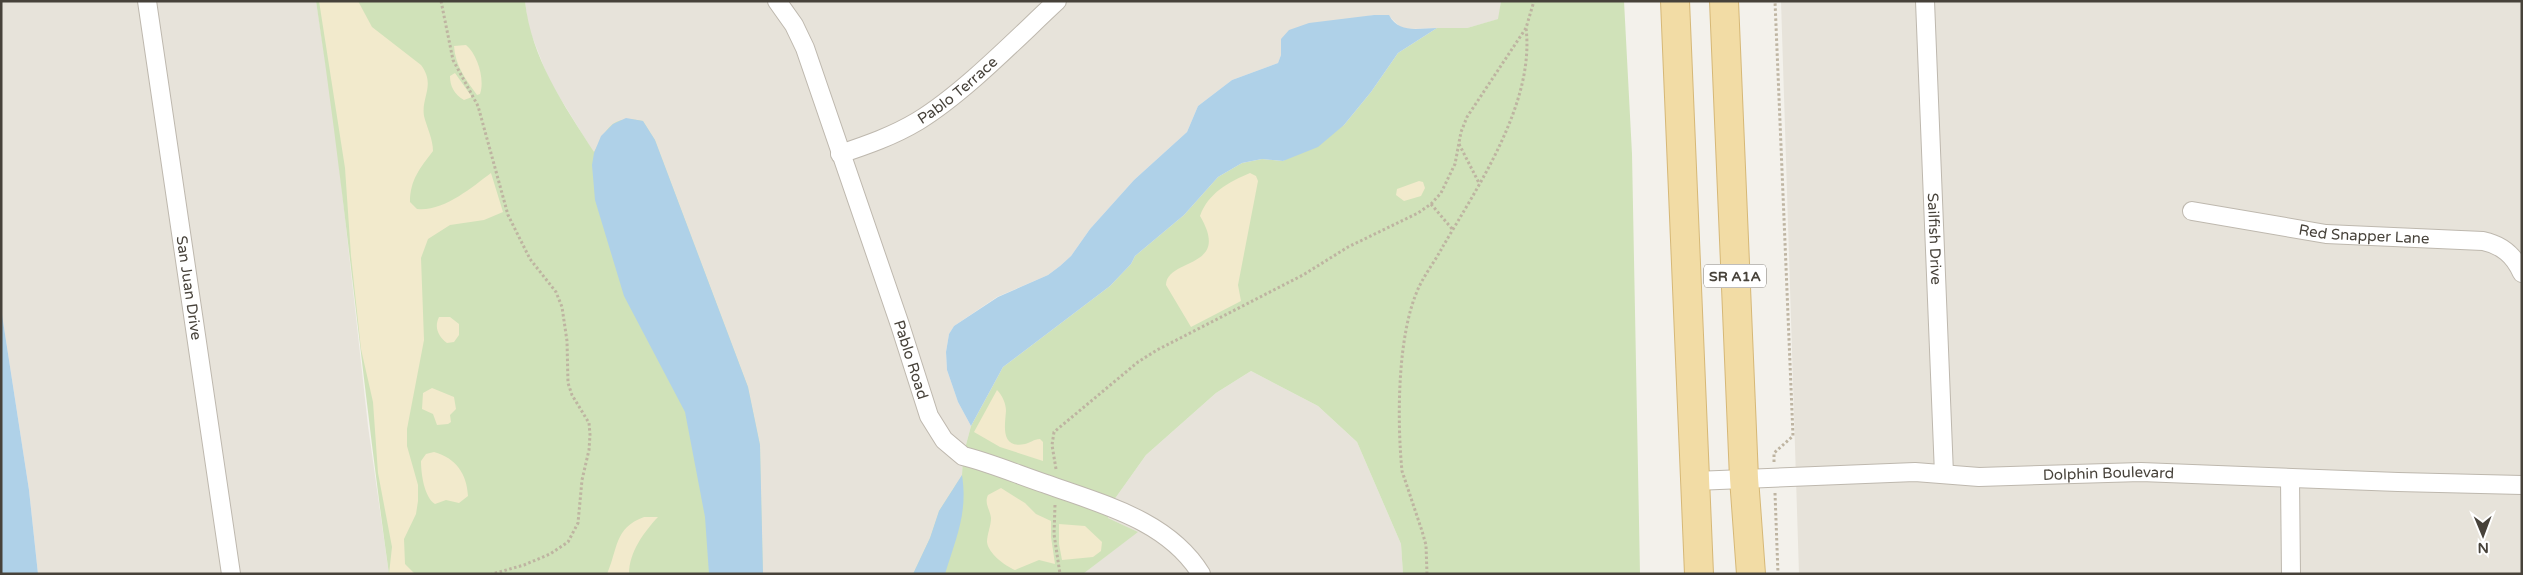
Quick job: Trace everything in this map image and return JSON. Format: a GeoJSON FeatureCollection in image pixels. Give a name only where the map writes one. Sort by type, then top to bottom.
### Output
{"type":"FeatureCollection","features":[{"type":"Feature","properties":{"kind":"main road","name":"SR A1A"},"geometry":{"type":"LineString","coordinates":[[1675,1],[1699,574]]}},
{"type":"Feature","properties":{"kind":"main road","name":"SR A1A"},"geometry":{"type":"LineString","coordinates":[[1724,1],[1744,478],[1751,574]]}},
{"type":"Feature","properties":{"kind":"street","name":"San Juan Drive"},"geometry":{"type":"LineString","coordinates":[[147,1],[231,574]]}},
{"type":"Feature","properties":{"kind":"street","name":"Pablo Road"},"geometry":{"type":"LineString","coordinates":[[778,1],[794,25],[805,48],[900,325],[929,416],[944,440],[963,456],[1056,488],[1142,521],[1161,532],[1179,548],[1201,574]]}},
{"type":"Feature","properties":{"kind":"street","name":"Pablo Terrace"},"geometry":{"type":"LineString","coordinates":[[840,154],[891,136],[919,120],[960,89],[1057,1]]}},
{"type":"Feature","properties":{"kind":"street","name":"Sailfish Drive"},"geometry":{"type":"LineString","coordinates":[[1925,1],[1944,474]]}},
{"type":"Feature","properties":{"kind":"street","name":"Red Snapper Lane"},"geometry":{"type":"LineString","coordinates":[[2192,211],[2326,234],[2494,243],[2508,252],[2522,273]]}},
{"type":"Feature","properties":{"kind":"street","name":"Dolphin Boulevard"},"geometry":{"type":"LineString","coordinates":[[1695,482],[1744,478],[1915,472],[1979,477],[2141,472],[2290,479],[2522,485]]}},
{"type":"Feature","properties":{"kind":"street"},"geometry":{"type":"LineString","coordinates":[[2290,479],[2291,574]]}},
{"type":"Feature","properties":{"kind":"path"},"geometry":{"type":"LineString","coordinates":[[441,1],[453,60],[478,106],[508,215],[530,259],[556,292],[562,307],[567,341],[568,384],[572,395],[589,423],[589,450],[582,480],[578,523],[568,542],[550,554],[492,574]]}},
{"type":"Feature","properties":{"kind":"path"},"geometry":{"type":"LineString","coordinates":[[1060,574],[1054,534],[1056,474],[1052,445],[1054,432],[1138,362],[1184,335],[1303,276],[1376,232],[1418,214],[1431,204],[1441,193],[1449,177],[1461,132],[1468,117],[1526,28],[1534,1]]}},
{"type":"Feature","properties":{"kind":"path"},"geometry":{"type":"LineString","coordinates":[[1775,1],[1793,436],[1774,454],[1778,574]]}},
{"type":"Feature","properties":{"kind":"path"},"geometry":{"type":"LineString","coordinates":[[1427,574],[1426,545],[1402,471],[1400,422],[1403,351],[1412,305],[1419,287],[1497,151],[1520,91],[1528,43],[1526,28]]}},
{"type":"Feature","properties":{"kind":"path"},"geometry":{"type":"LineString","coordinates":[[1458,144],[1479,184]]}},
{"type":"Feature","properties":{"kind":"path"},"geometry":{"type":"LineString","coordinates":[[1431,204],[1453,230]]}},
{"type":"Feature","properties":{"kind":"shaded area"},"geometry":{"type":"Polygon","coordinates":[[[1,1],[316,1],[334,118],[368,426],[389,574],[38,574],[29,490],[1,308],[1,1]]]}},
{"type":"Feature","properties":{"kind":"shaded area"},"geometry":{"type":"Polygon","coordinates":[[[525,1],[1501,1],[1499,19],[1467,28],[1402,29],[1389,16],[1374,15],[1347,20],[1281,39],[1281,55],[1278,63],[1232,80],[1198,106],[1187,132],[1134,180],[1090,229],[1071,256],[1060,266],[1048,275],[997,297],[954,326],[949,334],[946,352],[947,370],[958,402],[971,426],[963,456],[962,475],[939,511],[930,538],[913,574],[763,574],[760,445],[748,387],[655,140],[643,121],[594,153],[549,80],[528,26],[525,1]]]}},
{"type":"Feature","properties":{"kind":"shaded area"},"geometry":{"type":"Polygon","coordinates":[[[1781,1],[2522,1],[2522,574],[1799,574],[1781,1]]]}},
{"type":"Feature","properties":{"kind":"shaded area"},"geometry":{"type":"Polygon","coordinates":[[[1251,371],[1318,406],[1357,442],[1401,544],[1403,574],[1083,574],[1137,532],[1108,518],[1109,507],[1146,455],[1216,393],[1251,371]]]}},
{"type":"Feature","properties":{"kind":"green space"},"geometry":{"type":"Polygon","coordinates":[[[316,1],[525,1],[528,22],[534,42],[550,80],[594,152],[611,125],[623,120],[643,121],[655,140],[748,387],[760,445],[763,574],[389,574],[336,144],[316,1]]]}},
{"type":"Feature","properties":{"kind":"green space"},"geometry":{"type":"Polygon","coordinates":[[[1501,1],[1624,1],[1632,154],[1640,574],[1403,574],[1401,544],[1357,442],[1318,406],[1251,371],[1216,393],[1146,455],[1109,507],[1108,518],[1138,532],[1083,574],[913,574],[930,538],[939,511],[962,475],[963,456],[971,426],[1003,367],[1110,286],[1131,264],[1135,256],[1184,215],[1218,177],[1242,163],[1262,159],[1283,161],[1344,125],[1371,92],[1398,53],[1437,28],[1467,28],[1498,19],[1501,1]]]}},
{"type":"Feature","properties":{"kind":"sand"},"geometry":{"type":"Polygon","coordinates":[[[319,1],[358,1],[372,27],[421,65],[425,72],[428,85],[424,103],[424,116],[433,151],[414,181],[410,202],[417,209],[437,207],[456,198],[491,173],[503,212],[484,220],[450,225],[428,239],[421,258],[424,340],[407,429],[407,446],[418,485],[418,501],[416,514],[404,539],[405,564],[415,574],[389,574],[392,547],[378,473],[373,402],[361,349],[351,256],[345,168],[319,1]]]}},
{"type":"Feature","properties":{"kind":"sand"},"geometry":{"type":"Polygon","coordinates":[[[466,45],[477,61],[481,75],[480,94],[477,95],[456,60],[454,46],[466,45]]]}},
{"type":"Feature","properties":{"kind":"sand"},"geometry":{"type":"Polygon","coordinates":[[[455,73],[472,97],[464,100],[455,92],[450,76],[455,73]]]}},
{"type":"Feature","properties":{"kind":"sand"},"geometry":{"type":"Polygon","coordinates":[[[1250,173],[1256,176],[1258,181],[1238,285],[1241,301],[1191,327],[1166,285],[1169,276],[1204,254],[1208,246],[1208,233],[1200,216],[1208,201],[1227,184],[1250,173]]]}},
{"type":"Feature","properties":{"kind":"sand"},"geometry":{"type":"Polygon","coordinates":[[[1419,181],[1423,182],[1425,188],[1421,196],[1404,201],[1396,195],[1397,189],[1419,181]]]}},
{"type":"Feature","properties":{"kind":"sand"},"geometry":{"type":"Polygon","coordinates":[[[439,317],[450,317],[459,324],[459,335],[454,342],[447,343],[439,334],[437,324],[439,317]]]}},
{"type":"Feature","properties":{"kind":"sand"},"geometry":{"type":"Polygon","coordinates":[[[432,388],[454,397],[456,409],[450,415],[451,422],[448,424],[437,425],[433,414],[422,409],[423,393],[432,388]]]}},
{"type":"Feature","properties":{"kind":"sand"},"geometry":{"type":"Polygon","coordinates":[[[997,390],[1005,405],[1005,429],[1008,439],[1011,443],[1017,445],[1040,439],[1043,442],[1043,461],[1000,447],[974,432],[997,390]]]}},
{"type":"Feature","properties":{"kind":"sand"},"geometry":{"type":"Polygon","coordinates":[[[434,452],[448,458],[463,474],[468,496],[459,503],[446,500],[435,504],[428,496],[421,461],[426,454],[434,452]]]}},
{"type":"Feature","properties":{"kind":"sand"},"geometry":{"type":"Polygon","coordinates":[[[1001,488],[1025,503],[1036,514],[1051,521],[1055,564],[1039,560],[1015,570],[1002,562],[990,550],[987,542],[991,518],[987,498],[988,495],[1001,488]]]}},
{"type":"Feature","properties":{"kind":"sand"},"geometry":{"type":"Polygon","coordinates":[[[644,517],[658,517],[634,550],[629,574],[607,574],[622,533],[627,527],[644,517]]]}},
{"type":"Feature","properties":{"kind":"sand"},"geometry":{"type":"Polygon","coordinates":[[[1059,524],[1085,526],[1102,542],[1101,551],[1093,557],[1062,560],[1059,544],[1059,524]]]}},
{"type":"Feature","properties":{"kind":"water"},"geometry":{"type":"Polygon","coordinates":[[[1389,15],[1398,25],[1410,29],[1437,28],[1398,53],[1371,92],[1344,125],[1318,147],[1283,161],[1262,159],[1242,163],[1218,177],[1184,215],[1135,256],[1131,264],[1110,286],[1003,367],[971,426],[958,402],[947,370],[946,352],[949,334],[954,326],[998,297],[1048,275],[1060,266],[1071,256],[1090,229],[1134,180],[1187,132],[1198,106],[1232,80],[1278,63],[1281,55],[1281,39],[1289,30],[1309,23],[1389,15]]]}},
{"type":"Feature","properties":{"kind":"water"},"geometry":{"type":"Polygon","coordinates":[[[626,118],[643,121],[655,140],[748,387],[760,445],[763,574],[709,574],[705,517],[685,412],[624,296],[595,200],[592,165],[594,153],[601,136],[613,124],[626,118]]]}},
{"type":"Feature","properties":{"kind":"water"},"geometry":{"type":"Polygon","coordinates":[[[1,308],[29,490],[38,574],[1,574],[1,308]]]}},
{"type":"Feature","properties":{"kind":"water"},"geometry":{"type":"Polygon","coordinates":[[[962,475],[962,514],[945,574],[913,574],[930,538],[939,511],[962,475]]]}}]}
